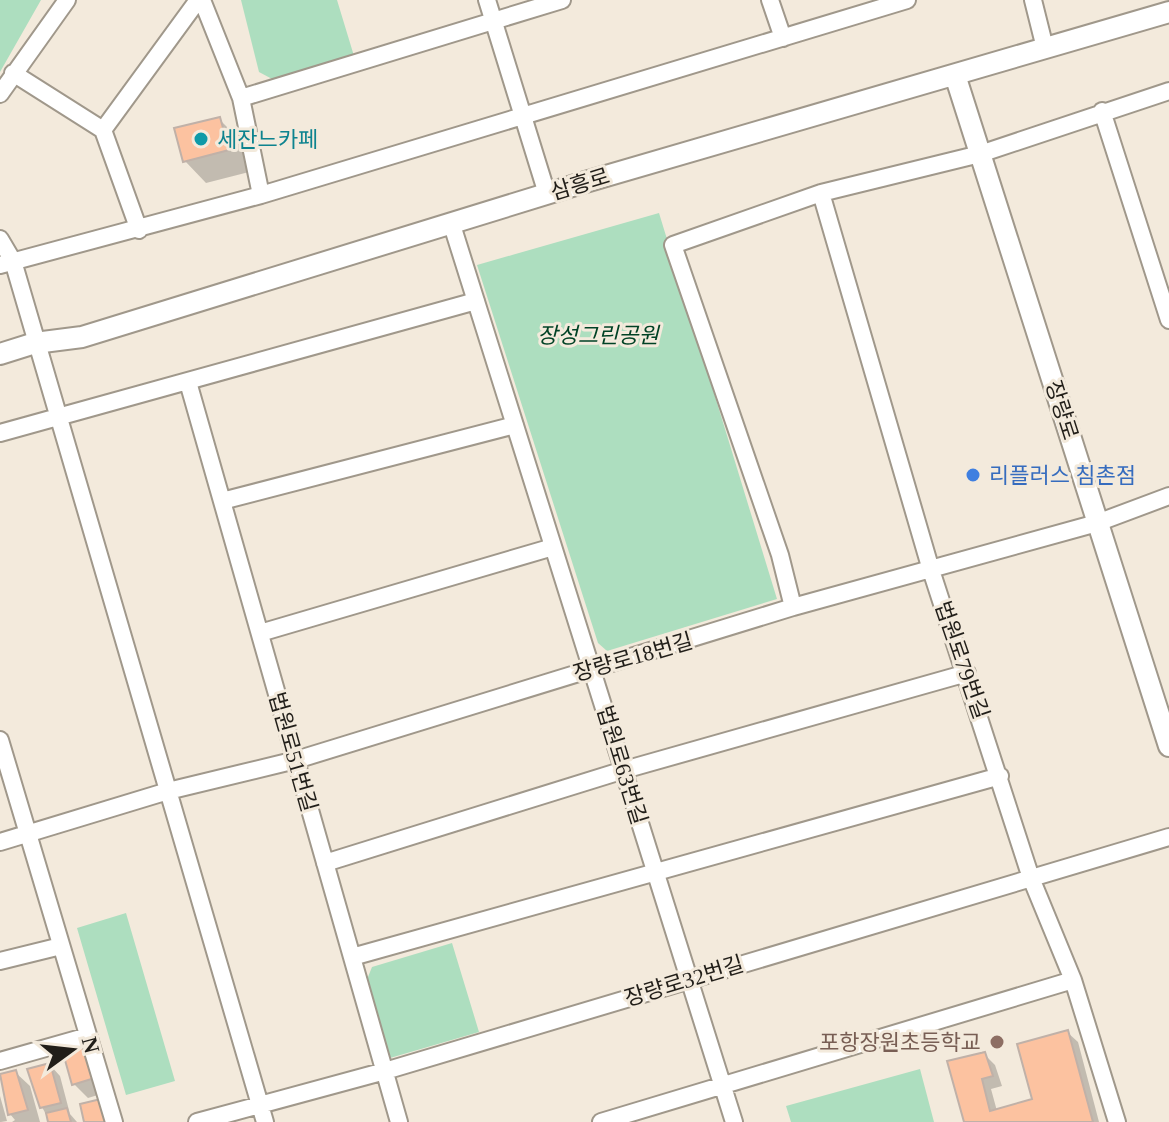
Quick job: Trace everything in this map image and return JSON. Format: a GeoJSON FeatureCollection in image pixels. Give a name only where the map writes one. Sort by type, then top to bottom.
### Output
{"type":"FeatureCollection","features":[{"type":"Feature","properties":{"kind":"main road","name":"삼흥로"},"geometry":{"type":"LineString","coordinates":[[0,354],[35,343],[82,337],[547,194],[1045,48],[1165,9]]}},
{"type":"Feature","properties":{"kind":"main road","name":"장량로"},"geometry":{"type":"LineString","coordinates":[[955,75],[1169,746]]}},
{"type":"Feature","properties":{"kind":"street"},"geometry":{"type":"LineString","coordinates":[[0,94],[67,0]]}},
{"type":"Feature","properties":{"kind":"street"},"geometry":{"type":"LineString","coordinates":[[103,130],[200,0]]}},
{"type":"Feature","properties":{"kind":"street"},"geometry":{"type":"LineString","coordinates":[[200,0],[241,98],[261,195]]}},
{"type":"Feature","properties":{"kind":"street"},"geometry":{"type":"LineString","coordinates":[[487,0],[547,194]]}},
{"type":"Feature","properties":{"kind":"street"},"geometry":{"type":"LineString","coordinates":[[241,98],[562,0]]}},
{"type":"Feature","properties":{"kind":"street"},"geometry":{"type":"LineString","coordinates":[[770,0],[783,38]]}},
{"type":"Feature","properties":{"kind":"street"},"geometry":{"type":"LineString","coordinates":[[6,263],[261,195],[907,0]]}},
{"type":"Feature","properties":{"kind":"street"},"geometry":{"type":"LineString","coordinates":[[1033,0],[1045,48]]}},
{"type":"Feature","properties":{"kind":"street"},"geometry":{"type":"LineString","coordinates":[[13,73],[103,130],[139,230]]}},
{"type":"Feature","properties":{"kind":"street"},"geometry":{"type":"LineString","coordinates":[[793,607],[780,555],[673,245],[821,193],[980,154],[1169,91]]}},
{"type":"Feature","properties":{"kind":"street"},"geometry":{"type":"LineString","coordinates":[[1102,111],[1169,320]]}},
{"type":"Feature","properties":{"kind":"street","name":"법원로79번길"},"geometry":{"type":"LineString","coordinates":[[821,193],[931,570],[967,673],[1031,878],[1073,980],[1117,1122]]}},
{"type":"Feature","properties":{"kind":"street","name":"법원로63번길"},"geometry":{"type":"LineString","coordinates":[[452,225],[734,1122]]}},
{"type":"Feature","properties":{"kind":"street"},"geometry":{"type":"LineString","coordinates":[[0,239],[58,415],[265,1122]]}},
{"type":"Feature","properties":{"kind":"street"},"geometry":{"type":"LineString","coordinates":[[0,433],[476,301]]}},
{"type":"Feature","properties":{"kind":"street","name":"법원로51번길"},"geometry":{"type":"LineString","coordinates":[[188,382],[399,1122]]}},
{"type":"Feature","properties":{"kind":"street"},"geometry":{"type":"LineString","coordinates":[[222,501],[515,425]]}},
{"type":"Feature","properties":{"kind":"street","name":"장량로18번길"},"geometry":{"type":"LineString","coordinates":[[0,842],[168,791],[296,760],[793,607],[1097,523],[1169,496]]}},
{"type":"Feature","properties":{"kind":"street"},"geometry":{"type":"LineString","coordinates":[[260,633],[553,547]]}},
{"type":"Feature","properties":{"kind":"street"},"geometry":{"type":"LineString","coordinates":[[325,863],[624,770],[967,673]]}},
{"type":"Feature","properties":{"kind":"street"},"geometry":{"type":"LineString","coordinates":[[0,740],[114,1122]]}},
{"type":"Feature","properties":{"kind":"street"},"geometry":{"type":"LineString","coordinates":[[352,957],[1000,776]]}},
{"type":"Feature","properties":{"kind":"street","name":"장량로32번길"},"geometry":{"type":"LineString","coordinates":[[197,1122],[385,1071],[1169,837]]}},
{"type":"Feature","properties":{"kind":"street"},"geometry":{"type":"LineString","coordinates":[[0,961],[61,946]]}},
{"type":"Feature","properties":{"kind":"street"},"geometry":{"type":"LineString","coordinates":[[601,1122],[1073,980]]}},
{"type":"Feature","properties":{"kind":"street"},"geometry":{"type":"LineString","coordinates":[[0,1061],[88,1036]]}},
{"type":"Feature","properties":{"kind":"green space"},"geometry":{"type":"Polygon","coordinates":[[[0,0],[41,0],[0,72],[0,0]]]}},
{"type":"Feature","properties":{"kind":"green space"},"geometry":{"type":"Polygon","coordinates":[[[241,0],[337,0],[354,56],[274,80],[259,72],[241,0]]]}},
{"type":"Feature","properties":{"kind":"green space","name":"장성그린공원"},"geometry":{"type":"Polygon","coordinates":[[[659,213],[777,599],[607,651],[598,643],[477,265],[659,213]]]}},
{"type":"Feature","properties":{"kind":"green space"},"geometry":{"type":"Polygon","coordinates":[[[126,913],[175,1081],[126,1095],[77,928],[126,913]]]}},
{"type":"Feature","properties":{"kind":"green space"},"geometry":{"type":"Polygon","coordinates":[[[452,943],[479,1032],[390,1058],[366,982],[372,967],[452,943]]]}},
{"type":"Feature","properties":{"kind":"green space"},"geometry":{"type":"Polygon","coordinates":[[[920,1069],[934,1122],[791,1122],[786,1106],[920,1069]]]}},
{"type":"Feature","properties":{"kind":"building","name":"세잔느카페"},"geometry":{"type":"Polygon","coordinates":[[[220,117],[229,150],[183,162],[174,128],[220,117]]]}},
{"type":"Feature","properties":{"kind":"building"},"geometry":{"type":"Polygon","coordinates":[[[1068,1030],[1093,1122],[964,1122],[947,1061],[985,1052],[993,1076],[982,1079],[990,1111],[1032,1099],[1017,1044],[1068,1030]]]}},
{"type":"Feature","properties":{"kind":"building"},"geometry":{"type":"Polygon","coordinates":[[[83,1047],[90,1049],[98,1077],[72,1085],[63,1053],[83,1047]]]}},
{"type":"Feature","properties":{"kind":"building"},"geometry":{"type":"Polygon","coordinates":[[[50,1063],[61,1103],[40,1108],[27,1069],[50,1063]]]}},
{"type":"Feature","properties":{"kind":"building"},"geometry":{"type":"Polygon","coordinates":[[[16,1070],[28,1110],[8,1115],[0,1074],[16,1070]]]}},
{"type":"Feature","properties":{"kind":"building"},"geometry":{"type":"Polygon","coordinates":[[[105,1098],[111,1122],[84,1122],[80,1104],[105,1098]]]}},
{"type":"Feature","properties":{"kind":"building"},"geometry":{"type":"Polygon","coordinates":[[[67,1108],[71,1122],[48,1122],[46,1113],[67,1108]]]}},
{"type":"Feature","properties":{"kind":"place","name":"세잔느카페"},"geometry":{"type":"Point","coordinates":[201,139]}},
{"type":"Feature","properties":{"kind":"place","name":"리플러스 침촌점"},"geometry":{"type":"Point","coordinates":[973,475]}},
{"type":"Feature","properties":{"kind":"place","name":"포항장원초등학교"},"geometry":{"type":"Point","coordinates":[997,1042]}}]}
